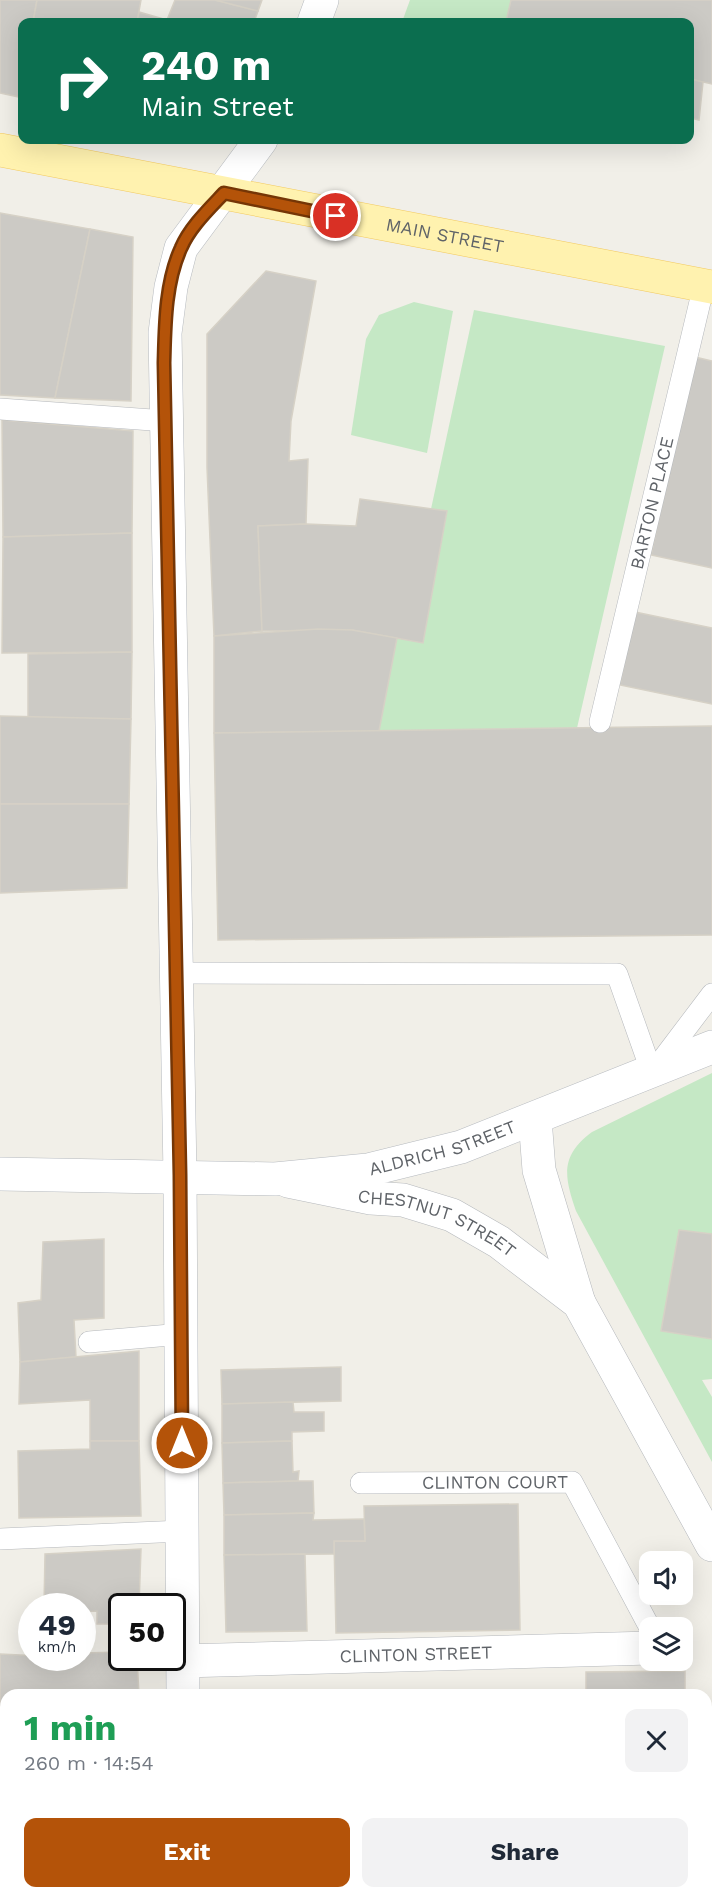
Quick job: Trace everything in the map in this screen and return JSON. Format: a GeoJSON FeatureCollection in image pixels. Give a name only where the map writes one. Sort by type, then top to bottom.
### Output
{"type":"FeatureCollection","features":[{"type":"Feature","properties":{"kind":"main road"},"geometry":{"type":"LineString","coordinates":[[315,18],[322,0]]}},
{"type":"Feature","properties":{"kind":"main road"},"geometry":{"type":"LineString","coordinates":[[182,1593],[180,1175],[165,333],[171,287],[181,248],[198,221],[224,193],[258,144]]}},
{"type":"Feature","properties":{"kind":"main road","name":"MAIN STREET"},"geometry":{"type":"LineString","coordinates":[[0,150],[708,286]]}},
{"type":"Feature","properties":{"kind":"main road","name":"ALDRICH STREET"},"geometry":{"type":"LineString","coordinates":[[275,1179],[368,1170],[461,1147],[652,1073],[712,1047]]}},
{"type":"Feature","properties":{"kind":"main road","name":"ALDRICH STREET"},"geometry":{"type":"LineString","coordinates":[[534,1119],[539,1170],[579,1303]]}},
{"type":"Feature","properties":{"kind":"main road","name":"CHESTNUT STREET"},"geometry":{"type":"LineString","coordinates":[[0,1174],[180,1175],[275,1179],[371,1198],[403,1200],[452,1215],[499,1242],[579,1303],[712,1545]]}},
{"type":"Feature","properties":{"kind":"main road","name":"CLINTON STREET"},"geometry":{"type":"LineString","coordinates":[[186,1661],[639,1648]]}},
{"type":"Feature","properties":{"kind":"main road"},"geometry":{"type":"LineString","coordinates":[[182,1671],[183,1689]]}},
{"type":"Feature","properties":{"kind":"lane","name":"BARTON PLACE"},"geometry":{"type":"LineString","coordinates":[[600,722],[708,286]]}},
{"type":"Feature","properties":{"kind":"lane"},"geometry":{"type":"LineString","coordinates":[[0,409],[166,421]]}},
{"type":"Feature","properties":{"kind":"lane"},"geometry":{"type":"LineString","coordinates":[[176,973],[617,974],[652,1073]]}},
{"type":"Feature","properties":{"kind":"lane"},"geometry":{"type":"LineString","coordinates":[[652,1073],[712,993]]}},
{"type":"Feature","properties":{"kind":"lane"},"geometry":{"type":"LineString","coordinates":[[89,1342],[182,1334]]}},
{"type":"Feature","properties":{"kind":"lane","name":"CLINTON COURT"},"geometry":{"type":"LineString","coordinates":[[361,1483],[572,1482],[644,1617]]}},
{"type":"Feature","properties":{"kind":"lane"},"geometry":{"type":"LineString","coordinates":[[6,1539],[182,1531]]}},
{"type":"Feature","properties":{"kind":"green space"},"geometry":{"type":"Polygon","coordinates":[[[410,0],[511,0],[508,18],[403,18],[410,0]]]}},
{"type":"Feature","properties":{"kind":"green space"},"geometry":{"type":"Polygon","coordinates":[[[414,302],[453,311],[427,453],[351,435],[366,339],[379,315],[414,302]]]}},
{"type":"Feature","properties":{"kind":"green space"},"geometry":{"type":"Polygon","coordinates":[[[474,310],[665,346],[577,728],[379,731],[397,638],[423,642],[447,512],[431,509],[474,310]]]}},
{"type":"Feature","properties":{"kind":"green space"},"geometry":{"type":"Polygon","coordinates":[[[712,1073],[712,1379],[702,1380],[712,1397],[712,1462],[576,1211],[567,1177],[570,1158],[574,1150],[592,1132],[712,1073]]]}},
{"type":"Feature","properties":{"kind":"building"},"geometry":{"type":"Polygon","coordinates":[[[0,0],[37,0],[34,18],[18,18],[18,97],[0,93],[0,0]]]}},
{"type":"Feature","properties":{"kind":"building"},"geometry":{"type":"Polygon","coordinates":[[[37,0],[141,0],[138,18],[34,18],[37,0]]]}},
{"type":"Feature","properties":{"kind":"building"},"geometry":{"type":"Polygon","coordinates":[[[175,0],[215,0],[258,11],[255,18],[168,18],[175,0]]]}},
{"type":"Feature","properties":{"kind":"building"},"geometry":{"type":"Polygon","coordinates":[[[215,0],[262,0],[258,11],[215,0]]]}},
{"type":"Feature","properties":{"kind":"building"},"geometry":{"type":"Polygon","coordinates":[[[511,0],[712,0],[712,84],[694,80],[694,18],[507,18],[511,0]]]}},
{"type":"Feature","properties":{"kind":"building"},"geometry":{"type":"Polygon","coordinates":[[[139,12],[160,18],[138,18],[139,12]]]}},
{"type":"Feature","properties":{"kind":"building"},"geometry":{"type":"Polygon","coordinates":[[[694,80],[703,82],[699,120],[694,119],[694,80]]]}},
{"type":"Feature","properties":{"kind":"building"},"geometry":{"type":"Polygon","coordinates":[[[0,213],[90,229],[55,398],[0,395],[0,213]]]}},
{"type":"Feature","properties":{"kind":"building"},"geometry":{"type":"Polygon","coordinates":[[[90,229],[133,237],[131,401],[55,398],[90,229]]]}},
{"type":"Feature","properties":{"kind":"building"},"geometry":{"type":"Polygon","coordinates":[[[266,271],[316,281],[291,421],[289,461],[308,459],[306,524],[258,526],[262,631],[214,636],[207,467],[207,334],[266,271]]]}},
{"type":"Feature","properties":{"kind":"building"},"geometry":{"type":"Polygon","coordinates":[[[695,357],[712,361],[712,568],[651,555],[695,357]]]}},
{"type":"Feature","properties":{"kind":"building"},"geometry":{"type":"Polygon","coordinates":[[[2,420],[133,431],[132,533],[3,537],[2,420]]]}},
{"type":"Feature","properties":{"kind":"building"},"geometry":{"type":"Polygon","coordinates":[[[360,499],[447,511],[423,643],[352,630],[262,631],[258,526],[306,524],[356,526],[360,499]]]}},
{"type":"Feature","properties":{"kind":"building"},"geometry":{"type":"Polygon","coordinates":[[[132,533],[132,652],[2,653],[3,537],[132,533]]]}},
{"type":"Feature","properties":{"kind":"building"},"geometry":{"type":"Polygon","coordinates":[[[635,612],[712,628],[712,704],[620,685],[635,612]]]}},
{"type":"Feature","properties":{"kind":"building"},"geometry":{"type":"Polygon","coordinates":[[[318,629],[352,630],[397,638],[379,731],[214,733],[214,636],[318,629]]]}},
{"type":"Feature","properties":{"kind":"building"},"geometry":{"type":"Polygon","coordinates":[[[132,652],[131,719],[28,718],[28,654],[132,652]]]}},
{"type":"Feature","properties":{"kind":"building"},"geometry":{"type":"Polygon","coordinates":[[[0,716],[131,719],[129,804],[0,804],[0,716]]]}},
{"type":"Feature","properties":{"kind":"building"},"geometry":{"type":"Polygon","coordinates":[[[712,726],[712,935],[218,940],[214,733],[712,726]]]}},
{"type":"Feature","properties":{"kind":"building"},"geometry":{"type":"Polygon","coordinates":[[[0,804],[129,804],[127,888],[0,893],[0,804]]]}},
{"type":"Feature","properties":{"kind":"building"},"geometry":{"type":"Polygon","coordinates":[[[679,1230],[712,1234],[712,1339],[661,1331],[679,1230]]]}},
{"type":"Feature","properties":{"kind":"building"},"geometry":{"type":"Polygon","coordinates":[[[104,1239],[104,1318],[74,1320],[76,1357],[20,1362],[18,1303],[41,1300],[43,1242],[104,1239]]]}},
{"type":"Feature","properties":{"kind":"building"},"geometry":{"type":"Polygon","coordinates":[[[139,1351],[139,1441],[90,1441],[90,1400],[19,1404],[20,1362],[139,1351]]]}},
{"type":"Feature","properties":{"kind":"building"},"geometry":{"type":"Polygon","coordinates":[[[341,1367],[341,1401],[222,1404],[221,1370],[341,1367]]]}},
{"type":"Feature","properties":{"kind":"building"},"geometry":{"type":"Polygon","coordinates":[[[293,1402],[294,1412],[324,1412],[324,1431],[292,1432],[292,1441],[222,1443],[222,1404],[293,1402]]]}},
{"type":"Feature","properties":{"kind":"building"},"geometry":{"type":"Polygon","coordinates":[[[90,1441],[139,1441],[141,1516],[19,1518],[18,1451],[90,1449],[90,1441]]]}},
{"type":"Feature","properties":{"kind":"building"},"geometry":{"type":"Polygon","coordinates":[[[292,1441],[293,1472],[299,1471],[298,1481],[223,1483],[222,1443],[292,1441]]]}},
{"type":"Feature","properties":{"kind":"building"},"geometry":{"type":"Polygon","coordinates":[[[313,1481],[314,1513],[224,1515],[223,1483],[313,1481]]]}},
{"type":"Feature","properties":{"kind":"building"},"geometry":{"type":"Polygon","coordinates":[[[518,1504],[520,1630],[336,1633],[334,1541],[365,1541],[364,1506],[518,1504]]]}},
{"type":"Feature","properties":{"kind":"building"},"geometry":{"type":"Polygon","coordinates":[[[314,1513],[313,1520],[364,1519],[365,1541],[334,1541],[334,1554],[224,1555],[224,1515],[314,1513]]]}},
{"type":"Feature","properties":{"kind":"building"},"geometry":{"type":"Polygon","coordinates":[[[141,1549],[139,1593],[108,1593],[108,1624],[97,1624],[96,1593],[44,1593],[45,1554],[141,1549]]]}},
{"type":"Feature","properties":{"kind":"building"},"geometry":{"type":"Polygon","coordinates":[[[305,1554],[307,1631],[226,1632],[224,1555],[305,1554]]]}},
{"type":"Feature","properties":{"kind":"building"},"geometry":{"type":"Polygon","coordinates":[[[108,1652],[108,1671],[138,1671],[139,1689],[0,1689],[0,1654],[18,1655],[18,1671],[96,1671],[96,1653],[108,1652]]]}},
{"type":"Feature","properties":{"kind":"building"},"geometry":{"type":"Polygon","coordinates":[[[685,1671],[685,1689],[586,1689],[586,1672],[685,1671]]]}},
{"type":"Feature","properties":{"kind":"route"},"geometry":{"type":"LineString","coordinates":[[182,1443],[180,1175],[164,363],[167,307],[181,248],[198,221],[224,193],[336,216]]}}]}
